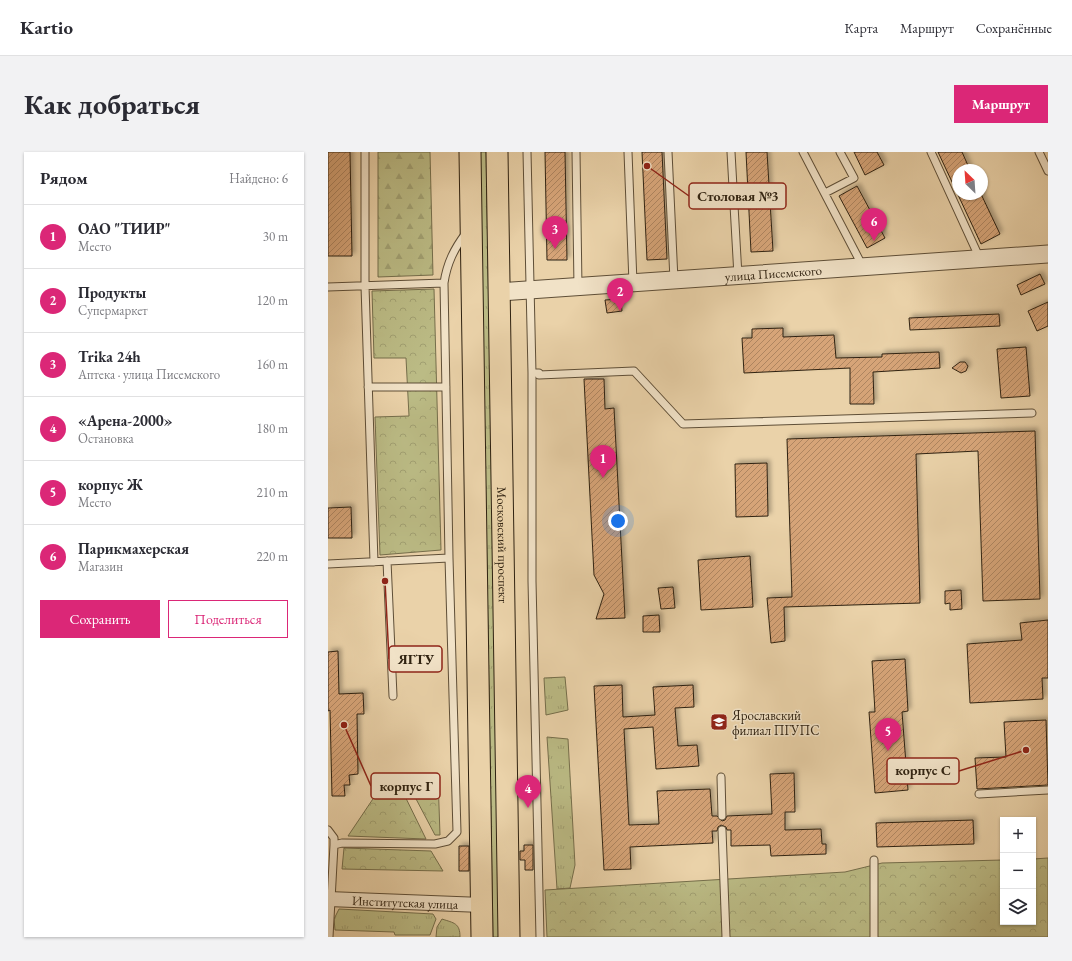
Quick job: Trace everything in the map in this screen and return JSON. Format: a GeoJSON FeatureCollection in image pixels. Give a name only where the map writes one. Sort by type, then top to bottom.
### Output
{"type":"FeatureCollection","features":[{"type":"Feature","properties":{"kind":"main road"},"geometry":{"type":"LineString","coordinates":[[470,152],[482,937]]}},
{"type":"Feature","properties":{"kind":"main road","name":"Московский проспект"},"geometry":{"type":"LineString","coordinates":[[496,152],[509,937]]}},
{"type":"Feature","properties":{"kind":"street","name":"улица Писемского"},"geometry":{"type":"LineString","coordinates":[[499,292],[1047,256]]}},
{"type":"Feature","properties":{"kind":"street","name":"Институтская улица"},"geometry":{"type":"LineString","coordinates":[[329,899],[482,905]]}},
{"type":"Feature","properties":{"kind":"lane"},"geometry":{"type":"LineString","coordinates":[[365,152],[365,286],[374,562]]}},
{"type":"Feature","properties":{"kind":"lane"},"geometry":{"type":"LineString","coordinates":[[527,152],[532,373],[532,581],[540,937]]}},
{"type":"Feature","properties":{"kind":"lane"},"geometry":{"type":"LineString","coordinates":[[576,152],[578,287]]}},
{"type":"Feature","properties":{"kind":"lane"},"geometry":{"type":"LineString","coordinates":[[628,152],[633,283]]}},
{"type":"Feature","properties":{"kind":"lane"},"geometry":{"type":"LineString","coordinates":[[668,152],[674,280]]}},
{"type":"Feature","properties":{"kind":"lane"},"geometry":{"type":"LineString","coordinates":[[731,152],[738,276]]}},
{"type":"Feature","properties":{"kind":"lane"},"geometry":{"type":"LineString","coordinates":[[803,152],[864,267]]}},
{"type":"Feature","properties":{"kind":"lane"},"geometry":{"type":"LineString","coordinates":[[824,193],[854,178],[840,152]]}},
{"type":"Feature","properties":{"kind":"lane"},"geometry":{"type":"LineString","coordinates":[[931,152],[980,260]]}},
{"type":"Feature","properties":{"kind":"lane"},"geometry":{"type":"LineString","coordinates":[[1039,152],[1048,171]]}},
{"type":"Feature","properties":{"kind":"lane"},"geometry":{"type":"LineString","coordinates":[[334,845],[342,843],[435,844],[448,841],[457,832],[449,558],[444,283],[446,267],[452,254],[471,227]]}},
{"type":"Feature","properties":{"kind":"lane"},"geometry":{"type":"LineString","coordinates":[[328,287],[444,283]]}},
{"type":"Feature","properties":{"kind":"lane"},"geometry":{"type":"LineString","coordinates":[[532,373],[545,375],[634,371],[683,424],[1032,412]]}},
{"type":"Feature","properties":{"kind":"lane"},"geometry":{"type":"LineString","coordinates":[[368,387],[446,387]]}},
{"type":"Feature","properties":{"kind":"lane"},"geometry":{"type":"LineString","coordinates":[[328,564],[449,558]]}},
{"type":"Feature","properties":{"kind":"lane"},"geometry":{"type":"LineString","coordinates":[[388,561],[393,696]]}},
{"type":"Feature","properties":{"kind":"lane"},"geometry":{"type":"LineString","coordinates":[[721,777],[722,816]]}},
{"type":"Feature","properties":{"kind":"lane"},"geometry":{"type":"LineString","coordinates":[[979,794],[1048,790]]}},
{"type":"Feature","properties":{"kind":"lane"},"geometry":{"type":"LineString","coordinates":[[328,830],[334,838],[333,876],[329,899],[329,937]]}},
{"type":"Feature","properties":{"kind":"lane"},"geometry":{"type":"LineString","coordinates":[[722,830],[726,937]]}},
{"type":"Feature","properties":{"kind":"lane"},"geometry":{"type":"LineString","coordinates":[[874,860],[874,937]]}},
{"type":"Feature","properties":{"kind":"green space"},"geometry":{"type":"Polygon","coordinates":[[[378,152],[430,152],[433,275],[378,277],[378,152]]]}},
{"type":"Feature","properties":{"kind":"green space"},"geometry":{"type":"Polygon","coordinates":[[[480,152],[486,152],[500,937],[493,937],[480,152]]]}},
{"type":"Feature","properties":{"kind":"green space"},"geometry":{"type":"Polygon","coordinates":[[[434,289],[441,550],[380,555],[375,417],[409,416],[406,358],[374,358],[372,291],[434,289]]]}},
{"type":"Feature","properties":{"kind":"green space"},"geometry":{"type":"Polygon","coordinates":[[[565,677],[568,710],[546,715],[544,678],[565,677]]]}},
{"type":"Feature","properties":{"kind":"green space"},"geometry":{"type":"Polygon","coordinates":[[[547,737],[568,739],[575,865],[570,888],[557,889],[547,737]]]}},
{"type":"Feature","properties":{"kind":"green space"},"geometry":{"type":"Polygon","coordinates":[[[438,777],[440,835],[435,835],[405,778],[438,777]]]}},
{"type":"Feature","properties":{"kind":"green space"},"geometry":{"type":"Polygon","coordinates":[[[387,778],[396,778],[426,839],[348,836],[387,778]]]}},
{"type":"Feature","properties":{"kind":"green space"},"geometry":{"type":"Polygon","coordinates":[[[344,848],[431,851],[443,871],[342,869],[344,848]]]}},
{"type":"Feature","properties":{"kind":"green space"},"geometry":{"type":"Polygon","coordinates":[[[1048,858],[1048,937],[547,937],[545,890],[845,872],[882,863],[1000,860],[1000,925],[1036,925],[1036,859],[1048,858]]]}},
{"type":"Feature","properties":{"kind":"green space"},"geometry":{"type":"Polygon","coordinates":[[[339,909],[433,914],[436,919],[430,935],[395,935],[394,932],[335,930],[334,919],[339,909]]]}},
{"type":"Feature","properties":{"kind":"green space"},"geometry":{"type":"Polygon","coordinates":[[[442,919],[456,924],[460,932],[460,937],[436,937],[437,927],[442,919]]]}},
{"type":"Feature","properties":{"kind":"building"},"geometry":{"type":"Polygon","coordinates":[[[328,152],[350,152],[352,256],[328,256],[328,152]]]}},
{"type":"Feature","properties":{"kind":"building"},"geometry":{"type":"Polygon","coordinates":[[[545,152],[565,152],[567,260],[547,260],[545,152]]]}},
{"type":"Feature","properties":{"kind":"building"},"geometry":{"type":"Polygon","coordinates":[[[642,152],[662,152],[667,259],[647,260],[642,152]]]}},
{"type":"Feature","properties":{"kind":"building"},"geometry":{"type":"Polygon","coordinates":[[[746,152],[767,152],[773,251],[751,252],[746,152]]]}},
{"type":"Feature","properties":{"kind":"building"},"geometry":{"type":"Polygon","coordinates":[[[854,152],[877,152],[884,165],[865,175],[854,152]]]}},
{"type":"Feature","properties":{"kind":"building"},"geometry":{"type":"Polygon","coordinates":[[[938,152],[962,152],[967,164],[952,164],[952,182],[938,152]]]}},
{"type":"Feature","properties":{"kind":"building"},"geometry":{"type":"Polygon","coordinates":[[[857,186],[885,238],[867,248],[839,196],[857,186]]]}},
{"type":"Feature","properties":{"kind":"building"},"geometry":{"type":"Polygon","coordinates":[[[960,200],[984,200],[1000,234],[981,244],[960,200]]]}},
{"type":"Feature","properties":{"kind":"building"},"geometry":{"type":"Polygon","coordinates":[[[1040,274],[1045,284],[1021,295],[1017,285],[1040,274]]]}},
{"type":"Feature","properties":{"kind":"building"},"geometry":{"type":"Polygon","coordinates":[[[621,299],[622,311],[607,313],[605,300],[621,299]]]}},
{"type":"Feature","properties":{"kind":"building"},"geometry":{"type":"Polygon","coordinates":[[[1048,302],[1048,326],[1037,331],[1028,311],[1048,302]]]}},
{"type":"Feature","properties":{"kind":"building"},"geometry":{"type":"Polygon","coordinates":[[[999,314],[1000,326],[910,330],[909,318],[999,314]]]}},
{"type":"Feature","properties":{"kind":"building"},"geometry":{"type":"Polygon","coordinates":[[[783,328],[783,337],[834,335],[836,358],[882,357],[882,354],[939,352],[940,368],[873,372],[874,404],[850,404],[850,368],[744,373],[742,338],[752,338],[752,329],[783,328]]]}},
{"type":"Feature","properties":{"kind":"building"},"geometry":{"type":"Polygon","coordinates":[[[1026,347],[1030,396],[1001,398],[997,349],[1026,347]]]}},
{"type":"Feature","properties":{"kind":"building"},"geometry":{"type":"Polygon","coordinates":[[[960,362],[965,362],[968,366],[966,371],[961,373],[952,368],[960,362]]]}},
{"type":"Feature","properties":{"kind":"building"},"geometry":{"type":"Polygon","coordinates":[[[584,379],[604,379],[605,409],[614,408],[625,618],[596,619],[604,594],[594,575],[584,379]]]}},
{"type":"Feature","properties":{"kind":"building"},"geometry":{"type":"Polygon","coordinates":[[[1035,431],[1040,599],[983,601],[978,451],[916,454],[920,603],[784,607],[785,641],[771,643],[767,598],[792,597],[787,439],[1035,431]]]}},
{"type":"Feature","properties":{"kind":"building"},"geometry":{"type":"Polygon","coordinates":[[[767,463],[768,516],[736,517],[735,464],[767,463]]]}},
{"type":"Feature","properties":{"kind":"building"},"geometry":{"type":"Polygon","coordinates":[[[351,507],[352,538],[328,538],[328,508],[351,507]]]}},
{"type":"Feature","properties":{"kind":"building"},"geometry":{"type":"Polygon","coordinates":[[[750,556],[753,607],[701,610],[698,560],[750,556]]]}},
{"type":"Feature","properties":{"kind":"building"},"geometry":{"type":"Polygon","coordinates":[[[673,587],[675,608],[661,609],[658,588],[673,587]]]}},
{"type":"Feature","properties":{"kind":"building"},"geometry":{"type":"Polygon","coordinates":[[[961,590],[962,609],[950,610],[950,603],[945,604],[945,591],[961,590]]]}},
{"type":"Feature","properties":{"kind":"building"},"geometry":{"type":"Polygon","coordinates":[[[659,615],[660,632],[643,632],[643,616],[659,615]]]}},
{"type":"Feature","properties":{"kind":"building"},"geometry":{"type":"Polygon","coordinates":[[[1048,620],[1048,678],[1042,678],[1043,699],[970,703],[967,644],[1022,640],[1020,623],[1048,620]]]}},
{"type":"Feature","properties":{"kind":"building"},"geometry":{"type":"Polygon","coordinates":[[[338,651],[339,694],[363,693],[364,714],[357,714],[358,774],[349,775],[350,785],[344,785],[345,796],[332,796],[330,710],[328,711],[328,652],[338,651]]]}},
{"type":"Feature","properties":{"kind":"building"},"geometry":{"type":"Polygon","coordinates":[[[905,659],[908,711],[902,712],[908,790],[875,793],[869,712],[875,712],[872,661],[905,659]]]}},
{"type":"Feature","properties":{"kind":"building"},"geometry":{"type":"Polygon","coordinates":[[[622,685],[623,717],[655,715],[653,687],[693,685],[694,707],[675,708],[678,746],[697,745],[699,766],[656,769],[653,727],[624,729],[629,825],[659,824],[657,791],[710,789],[712,816],[717,816],[722,821],[725,820],[727,816],[772,814],[770,774],[794,773],[795,812],[785,812],[785,830],[821,829],[822,844],[826,844],[826,854],[771,856],[770,845],[731,846],[731,830],[727,830],[726,827],[721,825],[718,827],[717,831],[712,831],[713,843],[630,847],[631,869],[604,870],[594,686],[622,685]]]}},
{"type":"Feature","properties":{"kind":"building"},"geometry":{"type":"Polygon","coordinates":[[[1046,720],[1048,785],[977,789],[975,758],[1006,757],[1004,722],[1046,720]]]}},
{"type":"Feature","properties":{"kind":"building"},"geometry":{"type":"Polygon","coordinates":[[[973,820],[974,844],[877,847],[876,823],[973,820]]]}},
{"type":"Feature","properties":{"kind":"building"},"geometry":{"type":"Polygon","coordinates":[[[524,845],[533,845],[533,870],[525,870],[525,860],[520,860],[520,851],[524,851],[524,845]]]}},
{"type":"Feature","properties":{"kind":"building"},"geometry":{"type":"Polygon","coordinates":[[[459,846],[469,846],[469,871],[459,871],[459,846]]]}},
{"type":"Feature","properties":{"kind":"place","name":"Столовая №3"},"geometry":{"type":"Point","coordinates":[647,166]}},
{"type":"Feature","properties":{"kind":"place","name":"Парикмахерская"},"geometry":{"type":"Point","coordinates":[874,241]}},
{"type":"Feature","properties":{"kind":"place","name":"Trika 24h"},"geometry":{"type":"Point","coordinates":[555,249]}},
{"type":"Feature","properties":{"kind":"place","name":"Продукты"},"geometry":{"type":"Point","coordinates":[620,311]}},
{"type":"Feature","properties":{"kind":"place","name":"ОАО \"ТИИР\""},"geometry":{"type":"Point","coordinates":[603,478]}},
{"type":"Feature","properties":{"kind":"place","name":"ЯГТУ"},"geometry":{"type":"Point","coordinates":[385,581]}},
{"type":"Feature","properties":{"kind":"place","name":"Ярославский филиал ПГУПС"},"geometry":{"type":"Point","coordinates":[719,722]}},
{"type":"Feature","properties":{"kind":"place","name":"корпус Г"},"geometry":{"type":"Point","coordinates":[344,725]}},
{"type":"Feature","properties":{"kind":"place","name":"корпус С"},"geometry":{"type":"Point","coordinates":[1026,750]}},
{"type":"Feature","properties":{"kind":"place","name":"корпус Ж"},"geometry":{"type":"Point","coordinates":[888,751]}},
{"type":"Feature","properties":{"kind":"place","name":"«Арена-2000»"},"geometry":{"type":"Point","coordinates":[528,808]}}]}
